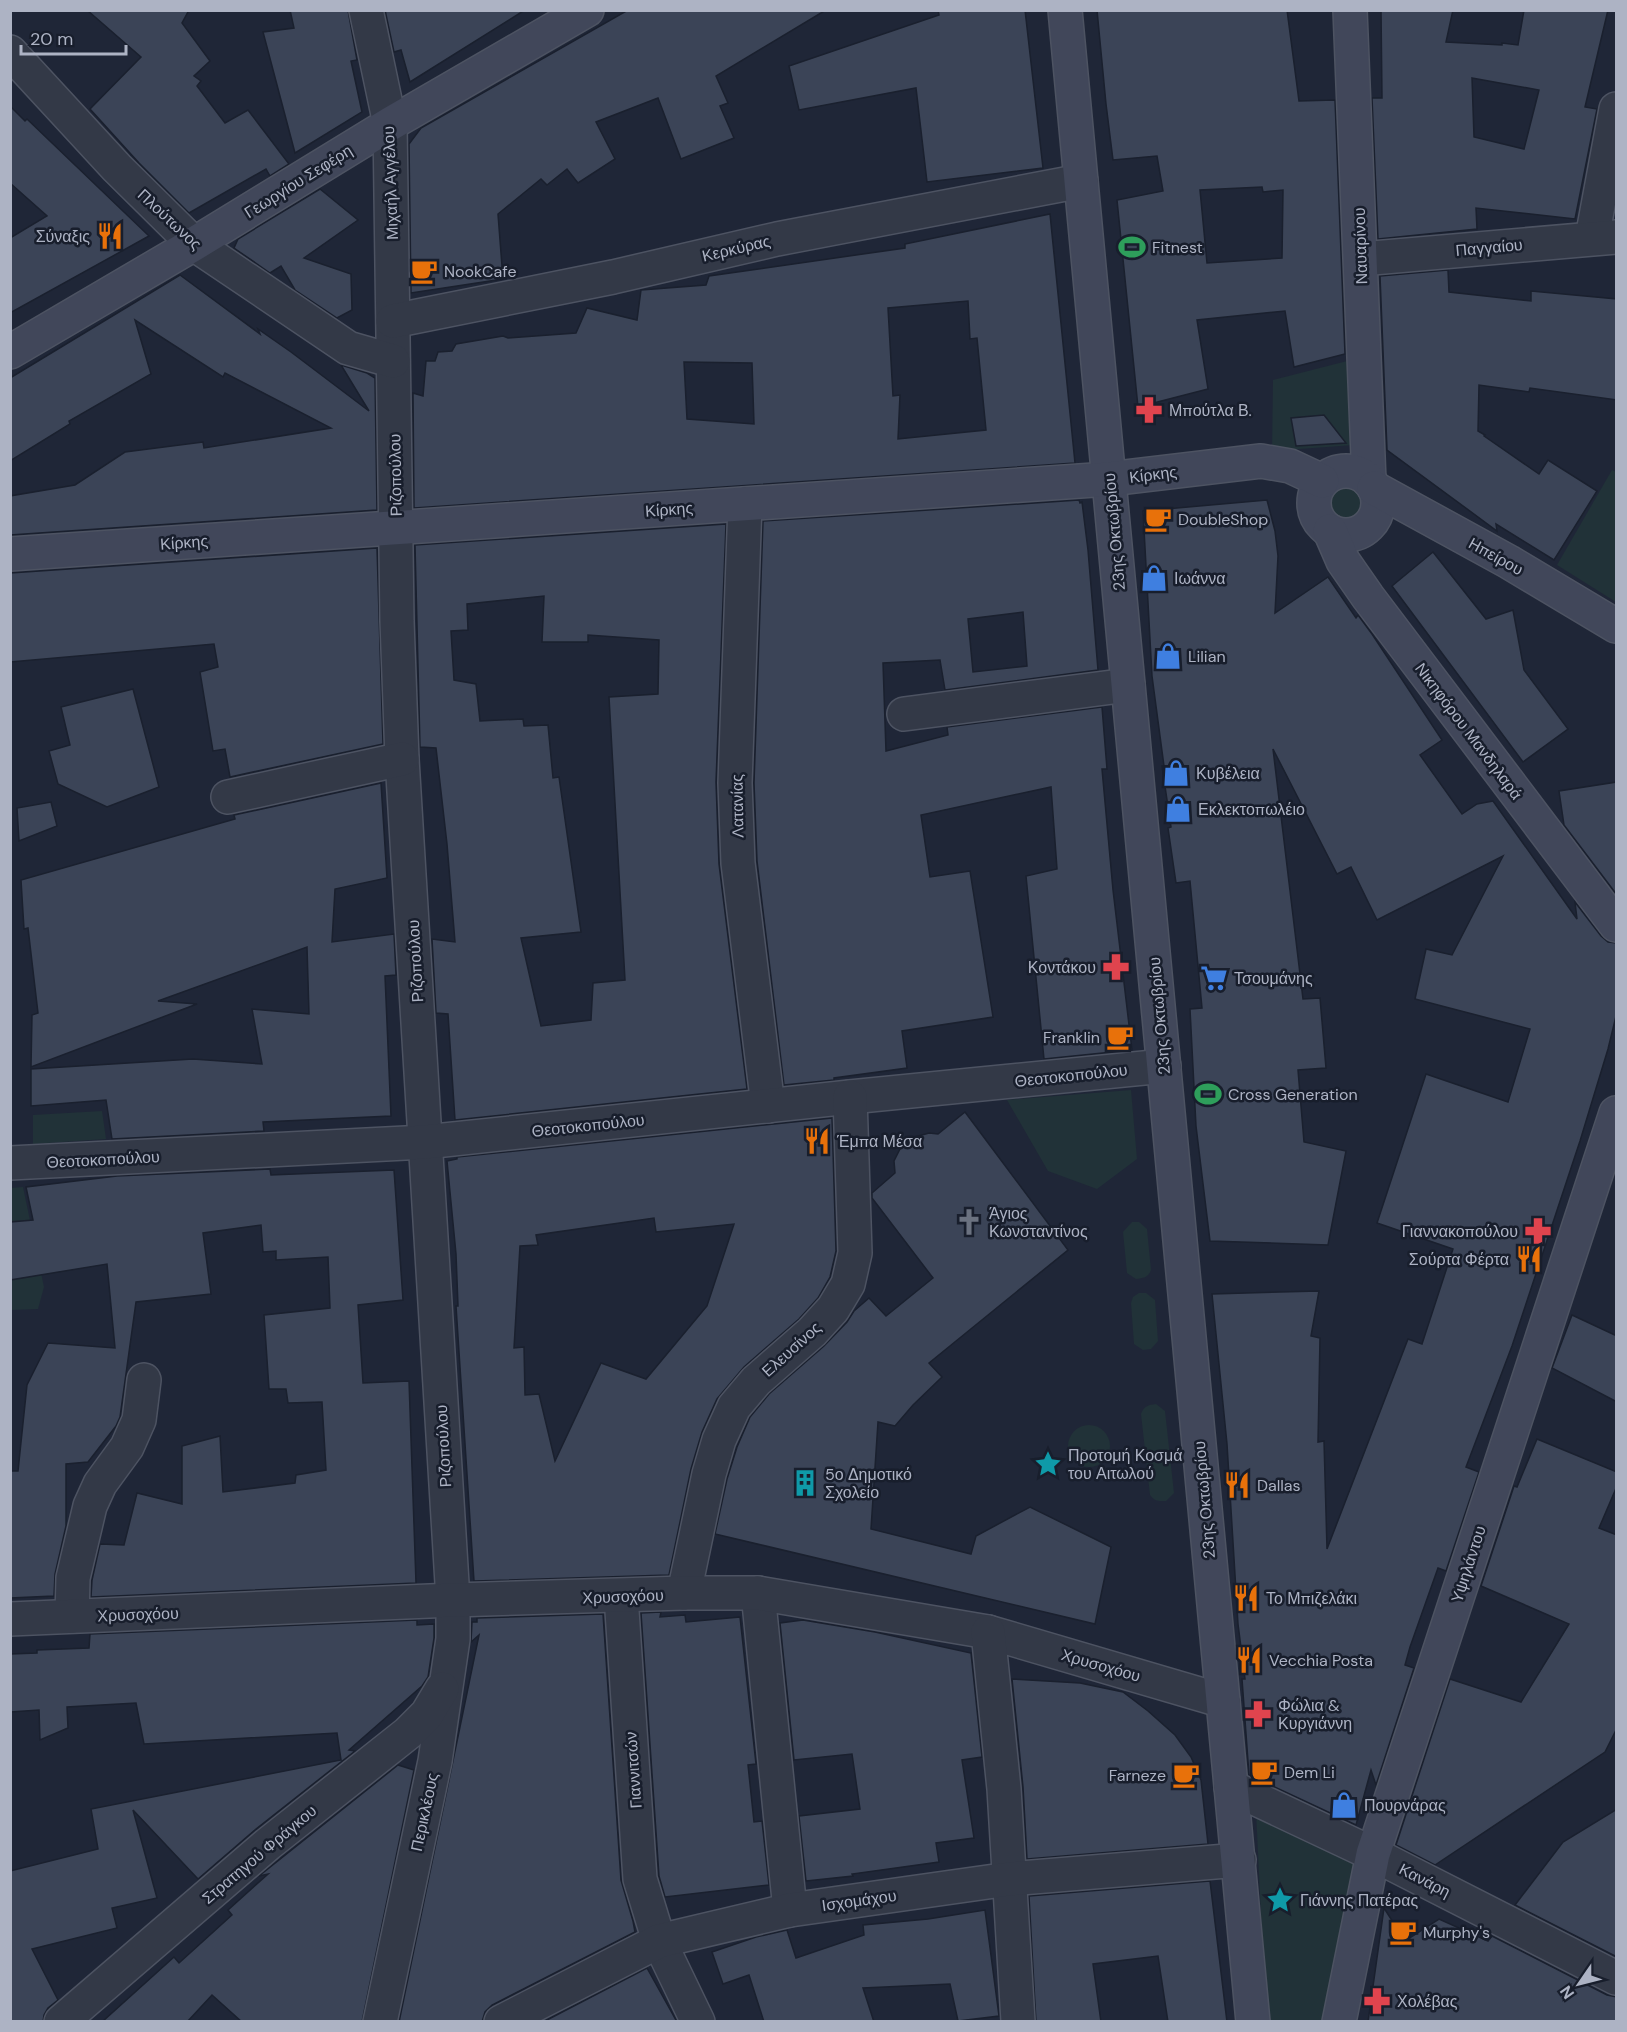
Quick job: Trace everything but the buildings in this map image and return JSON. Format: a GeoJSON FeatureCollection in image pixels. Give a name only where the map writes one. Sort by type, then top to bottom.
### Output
{"type":"FeatureCollection","features":[{"type":"Feature","properties":{"kind":"street","name":"Μιχαήλ Αγγέλου"},"geometry":{"type":"LineString","coordinates":[[366,10],[390,124],[393,321]]}},
{"type":"Feature","properties":{"kind":"street","name":"Γεωργίου Σεφέρη"},"geometry":{"type":"LineString","coordinates":[[10,352],[194,244],[390,124],[587,10]]}},
{"type":"Feature","properties":{"kind":"street","name":"23ης Οκτωβρίου"},"geometry":{"type":"LineString","coordinates":[[1065,10],[1253,2022]]}},
{"type":"Feature","properties":{"kind":"street","name":"Ναυαρίνου"},"geometry":{"type":"LineString","coordinates":[[1350,10],[1372,484]]}},
{"type":"Feature","properties":{"kind":"street","name":"Πλούτωνος"},"geometry":{"type":"LineString","coordinates":[[10,52],[117,168],[194,244],[348,348],[393,361]]}},
{"type":"Feature","properties":{"kind":"street"},"geometry":{"type":"LineString","coordinates":[[1604,238],[1617,109]]}},
{"type":"Feature","properties":{"kind":"street","name":"Κερκύρας"},"geometry":{"type":"LineString","coordinates":[[393,321],[613,277],[777,239],[1081,181]]}},
{"type":"Feature","properties":{"kind":"street","name":"Παγγαίου"},"geometry":{"type":"LineString","coordinates":[[1361,259],[1604,238]]}},
{"type":"Feature","properties":{"kind":"street","name":"Ριζοπούλου"},"geometry":{"type":"LineString","coordinates":[[393,321],[402,759],[453,1600]]}},
{"type":"Feature","properties":{"kind":"street","name":"Κίρκης"},"geometry":{"type":"LineString","coordinates":[[10,554],[1109,479],[1261,461],[1290,466],[1322,481]]}},
{"type":"Feature","properties":{"kind":"street"},"geometry":{"type":"LineString","coordinates":[[1346,471],[1362,475],[1372,484],[1377,496],[1378,507],[1369,526],[1360,532],[1340,535],[1330,531],[1322,524],[1313,505],[1317,488],[1329,475],[1346,471]]}},
{"type":"Feature","properties":{"kind":"street","name":"Ηπείρου"},"geometry":{"type":"LineString","coordinates":[[1372,484],[1617,626]]}},
{"type":"Feature","properties":{"kind":"street","name":"Λατανίας"},"geometry":{"type":"LineString","coordinates":[[745,504],[735,783],[738,863],[768,1106]]}},
{"type":"Feature","properties":{"kind":"street","name":"Νικηφόρου Μανδηλαρά"},"geometry":{"type":"LineString","coordinates":[[1330,531],[1343,561],[1368,597],[1617,926]]}},
{"type":"Feature","properties":{"kind":"street"},"geometry":{"type":"LineString","coordinates":[[904,714],[1128,686]]}},
{"type":"Feature","properties":{"kind":"street"},"geometry":{"type":"LineString","coordinates":[[228,797],[402,759]]}},
{"type":"Feature","properties":{"kind":"street","name":"Θεοτοκοπούλου"},"geometry":{"type":"LineString","coordinates":[[10,1163],[425,1142],[850,1096],[1164,1066]]}},
{"type":"Feature","properties":{"kind":"street","name":"Ελευσίνος"},"geometry":{"type":"LineString","coordinates":[[684,1593],[719,1440],[734,1407],[756,1381],[812,1332],[833,1310],[848,1284],[855,1253],[850,1096]]}},
{"type":"Feature","properties":{"kind":"street","name":"Υψηλάντου"},"geometry":{"type":"LineString","coordinates":[[1340,2022],[1373,1854],[1617,1113]]}},
{"type":"Feature","properties":{"kind":"street"},"geometry":{"type":"LineString","coordinates":[[72,1616],[73,1578],[90,1506],[100,1484],[127,1447],[139,1420],[144,1380]]}},
{"type":"Feature","properties":{"kind":"street"},"geometry":{"type":"LineString","coordinates":[[758,1593],[790,1910]]}},
{"type":"Feature","properties":{"kind":"street","name":"Χρυσοχόου"},"geometry":{"type":"LineString","coordinates":[[10,1619],[453,1600],[758,1593],[988,1632],[1223,1701]]}},
{"type":"Feature","properties":{"kind":"street","name":"Γιαννιτσών"},"geometry":{"type":"LineString","coordinates":[[621,1596],[640,1879],[659,1941],[698,2022]]}},
{"type":"Feature","properties":{"kind":"street","name":"Περικλέους"},"geometry":{"type":"LineString","coordinates":[[380,2022],[435,1761],[453,1639],[453,1600]]}},
{"type":"Feature","properties":{"kind":"street"},"geometry":{"type":"LineString","coordinates":[[988,1632],[1004,1789],[1018,2021]]}},
{"type":"Feature","properties":{"kind":"street","name":"Στρατηγού Φράγκου"},"geometry":{"type":"LineString","coordinates":[[61,2022],[268,1844],[408,1733],[427,1714],[448,1679]]}},
{"type":"Feature","properties":{"kind":"street","name":"Κανάρη"},"geometry":{"type":"LineString","coordinates":[[1231,1787],[1373,1854],[1617,1978]]}},
{"type":"Feature","properties":{"kind":"street","name":"Ισχομάχου"},"geometry":{"type":"LineString","coordinates":[[501,2022],[659,1941],[790,1910],[1009,1879],[1239,1860]]}},
{"type":"Feature","properties":{"kind":"shaded area"},"geometry":{"type":"Polygon","coordinates":[[[1351,360],[1354,445],[1272,451],[1273,380],[1351,360]]]}},
{"type":"Feature","properties":{"kind":"shaded area"},"geometry":{"type":"Polygon","coordinates":[[[1612,470],[1616,472],[1616,602],[1557,565],[1612,470]]]}},
{"type":"Feature","properties":{"kind":"shaded area"},"geometry":{"type":"Polygon","coordinates":[[[1346,485],[1354,486],[1360,491],[1365,497],[1365,513],[1360,519],[1354,524],[1346,525],[1338,524],[1332,519],[1327,513],[1326,505],[1327,497],[1332,491],[1338,486],[1346,485]]]}},
{"type":"Feature","properties":{"kind":"shaded area"},"geometry":{"type":"Polygon","coordinates":[[[1131,1090],[1137,1159],[1097,1189],[1048,1171],[1007,1100],[1131,1090]]]}},
{"type":"Feature","properties":{"kind":"shaded area"},"geometry":{"type":"Polygon","coordinates":[[[102,1111],[106,1139],[33,1144],[33,1115],[102,1111]]]}},
{"type":"Feature","properties":{"kind":"shaded area"},"geometry":{"type":"Polygon","coordinates":[[[23,1187],[44,1287],[38,1309],[11,1310],[10,1188],[23,1187]]]}},
{"type":"Feature","properties":{"kind":"shaded area"},"geometry":{"type":"Polygon","coordinates":[[[1132,1222],[1139,1222],[1147,1229],[1151,1270],[1147,1276],[1136,1279],[1127,1273],[1123,1232],[1132,1222]]]}},
{"type":"Feature","properties":{"kind":"shaded area"},"geometry":{"type":"Polygon","coordinates":[[[1139,1293],[1146,1293],[1155,1300],[1158,1341],[1151,1349],[1143,1350],[1134,1344],[1131,1303],[1133,1297],[1139,1293]]]}},
{"type":"Feature","properties":{"kind":"shaded area"},"geometry":{"type":"Polygon","coordinates":[[[1156,1404],[1165,1411],[1174,1493],[1166,1501],[1155,1500],[1150,1495],[1141,1414],[1147,1406],[1156,1404]]]}},
{"type":"Feature","properties":{"kind":"shaded area"},"geometry":{"type":"Polygon","coordinates":[[[1089,1425],[1097,1426],[1104,1431],[1109,1438],[1109,1454],[1104,1461],[1097,1466],[1089,1467],[1081,1466],[1074,1461],[1069,1454],[1068,1446],[1069,1438],[1074,1431],[1081,1426],[1089,1425]]]}},
{"type":"Feature","properties":{"kind":"shaded area"},"geometry":{"type":"Polygon","coordinates":[[[1256,1811],[1359,1857],[1331,2021],[1266,2021],[1256,1811]]]}},
{"type":"Feature","properties":{"kind":"place","name":"Σύναξις"},"geometry":{"type":"Point","coordinates":[110,236]}},
{"type":"Feature","properties":{"kind":"place","name":"Fitnest"},"geometry":{"type":"Point","coordinates":[1132,247]}},
{"type":"Feature","properties":{"kind":"place","name":"NookCafe"},"geometry":{"type":"Point","coordinates":[424,271]}},
{"type":"Feature","properties":{"kind":"place","name":"Μπούτλα Β."},"geometry":{"type":"Point","coordinates":[1149,410]}},
{"type":"Feature","properties":{"kind":"place","name":"DoubleShop"},"geometry":{"type":"Point","coordinates":[1158,519]}},
{"type":"Feature","properties":{"kind":"place","name":"Ιωάννα"},"geometry":{"type":"Point","coordinates":[1154,578]}},
{"type":"Feature","properties":{"kind":"place","name":"Lilian"},"geometry":{"type":"Point","coordinates":[1168,656]}},
{"type":"Feature","properties":{"kind":"place","name":"Κυβέλεια"},"geometry":{"type":"Point","coordinates":[1176,773]}},
{"type":"Feature","properties":{"kind":"place","name":"Εκλεκτοπωλέιο"},"geometry":{"type":"Point","coordinates":[1178,809]}},
{"type":"Feature","properties":{"kind":"place","name":"Κοντάκου"},"geometry":{"type":"Point","coordinates":[1116,967]}},
{"type":"Feature","properties":{"kind":"place","name":"Τσουμάνης"},"geometry":{"type":"Point","coordinates":[1214,978]}},
{"type":"Feature","properties":{"kind":"place","name":"Franklin"},"geometry":{"type":"Point","coordinates":[1120,1037]}},
{"type":"Feature","properties":{"kind":"place","name":"Cross Generation"},"geometry":{"type":"Point","coordinates":[1208,1094]}},
{"type":"Feature","properties":{"kind":"place","name":"Έμπα Μέσα"},"geometry":{"type":"Point","coordinates":[817,1141]}},
{"type":"Feature","properties":{"kind":"place","name":"Άγιος Κωνσταντίνος"},"geometry":{"type":"Point","coordinates":[969,1222]}},
{"type":"Feature","properties":{"kind":"place","name":"Γιαννακοπούλου"},"geometry":{"type":"Point","coordinates":[1538,1231]}},
{"type":"Feature","properties":{"kind":"place","name":"Σούρτα Φέρτα"},"geometry":{"type":"Point","coordinates":[1529,1259]}},
{"type":"Feature","properties":{"kind":"place","name":"Προτομή Κοσμά του Αιτωλού"},"geometry":{"type":"Point","coordinates":[1048,1464]}},
{"type":"Feature","properties":{"kind":"place","name":"5ο Δημοτικό Σχολείο"},"geometry":{"type":"Point","coordinates":[805,1483]}},
{"type":"Feature","properties":{"kind":"place","name":"Dallas"},"geometry":{"type":"Point","coordinates":[1237,1485]}},
{"type":"Feature","properties":{"kind":"place","name":"Το Μπιζελάκι"},"geometry":{"type":"Point","coordinates":[1246,1598]}},
{"type":"Feature","properties":{"kind":"place","name":"Vecchia Posta"},"geometry":{"type":"Point","coordinates":[1249,1660]}},
{"type":"Feature","properties":{"kind":"place","name":"Φώλια & Κυργιάννη"},"geometry":{"type":"Point","coordinates":[1258,1714]}},
{"type":"Feature","properties":{"kind":"place","name":"Dem Li"},"geometry":{"type":"Point","coordinates":[1264,1772]}},
{"type":"Feature","properties":{"kind":"place","name":"Farneze"},"geometry":{"type":"Point","coordinates":[1186,1775]}},
{"type":"Feature","properties":{"kind":"place","name":"Πουρνάρας"},"geometry":{"type":"Point","coordinates":[1344,1805]}},
{"type":"Feature","properties":{"kind":"place","name":"Γιάννης Πατέρας"},"geometry":{"type":"Point","coordinates":[1280,1900]}},
{"type":"Feature","properties":{"kind":"place","name":"Murphy's"},"geometry":{"type":"Point","coordinates":[1403,1932]}},
{"type":"Feature","properties":{"kind":"place","name":"Χολέβας"},"geometry":{"type":"Point","coordinates":[1377,2001]}}]}
